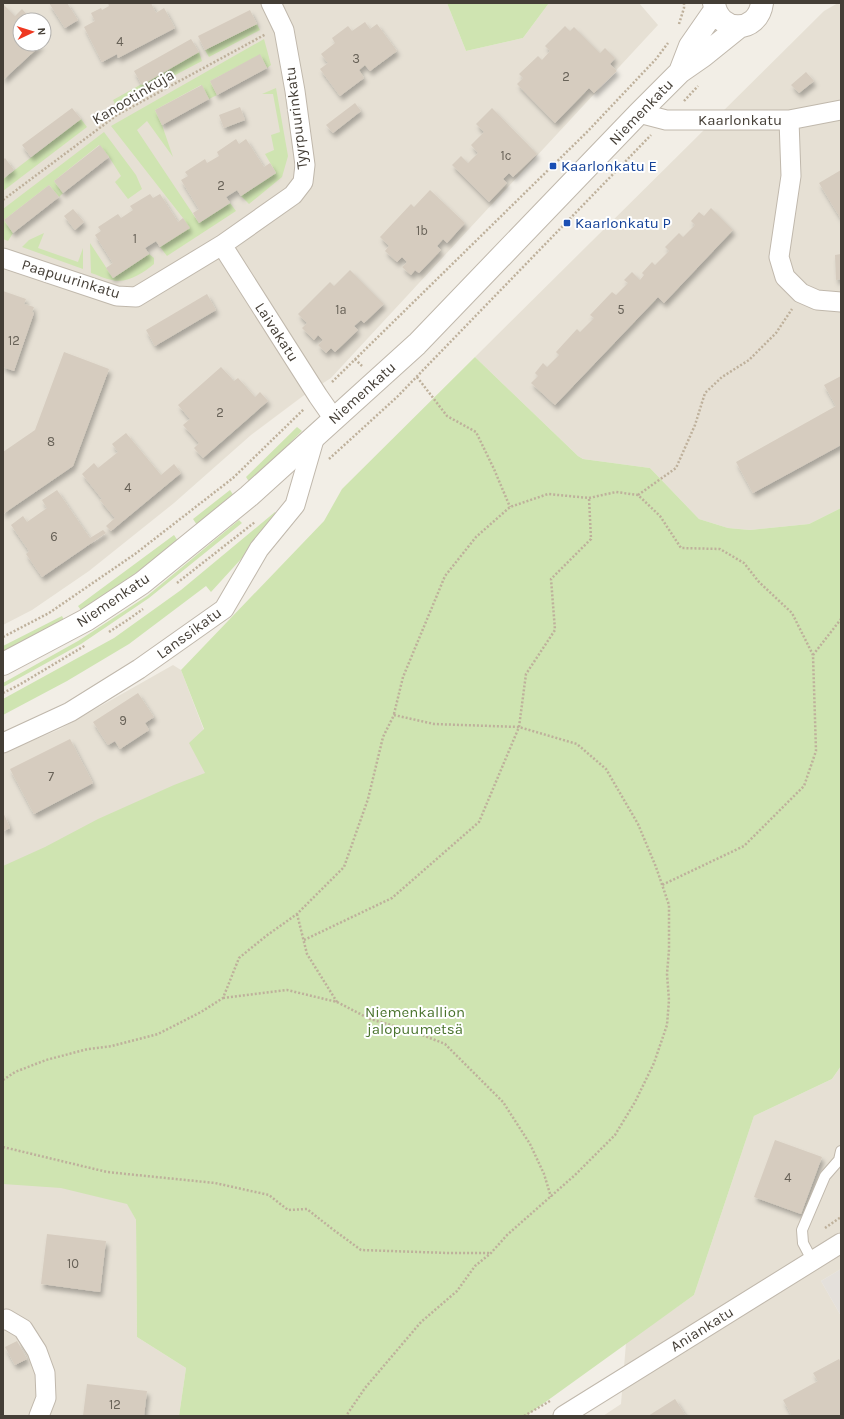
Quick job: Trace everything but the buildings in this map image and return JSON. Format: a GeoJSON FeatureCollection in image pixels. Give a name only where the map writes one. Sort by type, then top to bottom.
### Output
{"type":"FeatureCollection","features":[{"type":"Feature","properties":{"kind":"street","name":"Tyyrpuurinkatu"},"geometry":{"type":"LineString","coordinates":[[222,245],[293,195],[302,182],[305,165],[295,91],[284,30],[271,3]]}},
{"type":"Feature","properties":{"kind":"street","name":"Niemenkatu"},"geometry":{"type":"LineString","coordinates":[[680,72],[690,46],[715,6]]}},
{"type":"Feature","properties":{"kind":"street"},"geometry":{"type":"LineString","coordinates":[[715,6],[719,17],[724,22],[731,26],[739,26]]}},
{"type":"Feature","properties":{"kind":"street","name":"Niemenkatu"},"geometry":{"type":"LineString","coordinates":[[3,664],[86,620],[142,583],[245,500],[417,344],[680,72],[703,56],[739,26],[748,24],[756,19],[763,6]]}},
{"type":"Feature","properties":{"kind":"street","name":"Kaarlonkatu"},"geometry":{"type":"LineString","coordinates":[[639,113],[666,120],[789,120],[841,110]]}},
{"type":"Feature","properties":{"kind":"street"},"geometry":{"type":"LineString","coordinates":[[789,120],[791,176],[779,257],[785,277],[802,293],[817,300],[841,302]]}},
{"type":"Feature","properties":{"kind":"street","name":"Paapuurinkatu"},"geometry":{"type":"LineString","coordinates":[[3,258],[117,296],[136,297],[222,245]]}},
{"type":"Feature","properties":{"kind":"street","name":"Laivakatu"},"geometry":{"type":"LineString","coordinates":[[222,245],[334,419]]}},
{"type":"Feature","properties":{"kind":"street","name":"Lanssikatu"},"geometry":{"type":"LineString","coordinates":[[3,743],[70,712],[139,669],[224,609],[259,549],[295,505],[315,436]]}},
{"type":"Feature","properties":{"kind":"street","name":"Aniankatu"},"geometry":{"type":"LineString","coordinates":[[563,1416],[841,1243]]}},
{"type":"Feature","properties":{"kind":"street"},"geometry":{"type":"LineString","coordinates":[[3,1320],[6,1319],[23,1329],[37,1350],[46,1373],[46,1398],[39,1416]]}},
{"type":"Feature","properties":{"kind":"lane"},"geometry":{"type":"LineString","coordinates":[[812,1260],[803,1243],[802,1230],[825,1176],[839,1160],[841,1151]]}},
{"type":"Feature","properties":{"kind":"path"},"geometry":{"type":"LineString","coordinates":[[677,29],[684,8],[684,3]]}},
{"type":"Feature","properties":{"kind":"path","name":"Kanootinkuja"},"geometry":{"type":"LineString","coordinates":[[3,200],[117,115],[267,34],[284,30]]}},
{"type":"Feature","properties":{"kind":"path"},"geometry":{"type":"LineString","coordinates":[[3,637],[49,613],[135,554],[233,478],[587,132],[656,59],[670,40]]}},
{"type":"Feature","properties":{"kind":"path"},"geometry":{"type":"LineString","coordinates":[[638,495],[676,468],[695,425],[705,394],[722,377],[749,360],[776,334],[802,293]]}},
{"type":"Feature","properties":{"kind":"path"},"geometry":{"type":"LineString","coordinates":[[417,377],[447,416],[476,432],[510,507]]}},
{"type":"Feature","properties":{"kind":"path"},"geometry":{"type":"LineString","coordinates":[[223,998],[239,958],[266,936],[297,914],[344,867],[368,799],[383,737],[394,714],[403,677],[445,576],[476,537],[510,507],[548,494],[589,498],[616,492],[638,495],[660,516],[681,548],[720,549],[744,564],[759,582],[792,613],[813,655],[816,751],[804,786],[744,846],[662,885]]}},
{"type":"Feature","properties":{"kind":"path"},"geometry":{"type":"LineString","coordinates":[[304,940],[392,898],[479,822],[519,727],[526,674],[555,630],[551,579],[591,539],[589,498]]}},
{"type":"Feature","properties":{"kind":"path"},"geometry":{"type":"LineString","coordinates":[[813,655],[841,619]]}},
{"type":"Feature","properties":{"kind":"path"},"geometry":{"type":"LineString","coordinates":[[346,1416],[365,1388],[421,1322],[457,1291],[475,1266],[491,1253],[507,1235],[551,1197],[615,1134],[635,1102],[656,1057],[667,1025],[669,1000],[667,974],[669,950],[668,905],[662,885],[638,824],[606,769],[577,744],[519,727],[434,724],[394,714]]}},
{"type":"Feature","properties":{"kind":"path"},"geometry":{"type":"LineString","coordinates":[[297,914],[307,954],[338,1002]]}},
{"type":"Feature","properties":{"kind":"path"},"geometry":{"type":"LineString","coordinates":[[3,1080],[15,1072],[46,1060],[88,1049],[112,1046],[158,1034],[201,1012],[223,998],[287,990],[338,1002],[370,1019],[415,1032],[445,1044],[503,1102],[530,1144],[544,1174],[551,1197]]}},
{"type":"Feature","properties":{"kind":"path"},"geometry":{"type":"LineString","coordinates":[[3,1146],[107,1172],[215,1183],[269,1195],[288,1210],[307,1209],[361,1250],[491,1253]]}},
{"type":"Feature","properties":{"kind":"shaded area"},"geometry":{"type":"Polygon","coordinates":[[[3,3],[447,3],[466,51],[523,38],[549,3],[639,3],[658,25],[331,378],[303,396],[251,435],[174,503],[89,571],[32,610],[3,625],[3,3]]]}},
{"type":"Feature","properties":{"kind":"shaded area"},"geometry":{"type":"Polygon","coordinates":[[[838,3],[841,3],[841,508],[809,524],[750,530],[728,528],[699,519],[650,468],[583,459],[578,456],[475,357],[824,11],[838,3]]]}},
{"type":"Feature","properties":{"kind":"shaded area"},"geometry":{"type":"Polygon","coordinates":[[[173,665],[181,670],[224,783],[3,884],[3,753],[60,729],[173,665]]]}},
{"type":"Feature","properties":{"kind":"shaded area"},"geometry":{"type":"Polygon","coordinates":[[[841,1066],[841,1269],[821,1281],[841,1316],[841,1416],[603,1416],[621,1404],[626,1343],[694,1295],[754,1116],[832,1079],[841,1066]]]}},
{"type":"Feature","properties":{"kind":"shaded area"},"geometry":{"type":"Polygon","coordinates":[[[100,1152],[136,1220],[137,1337],[186,1368],[179,1416],[3,1416],[3,1183],[100,1152]]]}},
{"type":"Feature","properties":{"kind":"shaded area"},"geometry":{"type":"Polygon","coordinates":[[[841,1269],[841,1316],[821,1281],[841,1269]]]}},
{"type":"Feature","properties":{"kind":"green space"},"geometry":{"type":"Polygon","coordinates":[[[447,3],[549,3],[523,38],[466,51],[447,3]]]}},
{"type":"Feature","properties":{"kind":"green space"},"geometry":{"type":"Polygon","coordinates":[[[257,24],[260,30],[209,57],[205,50],[257,24]]]}},
{"type":"Feature","properties":{"kind":"green space"},"geometry":{"type":"Polygon","coordinates":[[[264,39],[271,65],[267,68],[260,55],[210,81],[217,95],[209,99],[201,85],[155,110],[173,157],[147,121],[137,130],[199,223],[230,203],[236,211],[167,256],[160,247],[189,228],[183,218],[111,126],[264,39]]]}},
{"type":"Feature","properties":{"kind":"green space"},"geometry":{"type":"Polygon","coordinates":[[[199,52],[202,61],[116,106],[113,100],[199,52]]]}},
{"type":"Feature","properties":{"kind":"green space"},"geometry":{"type":"Polygon","coordinates":[[[276,88],[288,156],[282,177],[249,204],[241,196],[276,173],[265,154],[274,150],[271,135],[280,132],[273,94],[262,94],[276,88]]]}},
{"type":"Feature","properties":{"kind":"green space"},"geometry":{"type":"Polygon","coordinates":[[[81,119],[87,127],[3,191],[3,179],[81,119]]]}},
{"type":"Feature","properties":{"kind":"green space"},"geometry":{"type":"Polygon","coordinates":[[[104,132],[136,175],[142,189],[128,199],[115,182],[121,176],[109,157],[99,145],[54,181],[63,193],[59,197],[49,185],[4,220],[13,233],[8,241],[3,239],[3,209],[104,132]]]}},
{"type":"Feature","properties":{"kind":"green space"},"geometry":{"type":"Polygon","coordinates":[[[44,233],[38,248],[78,262],[83,248],[83,269],[22,247],[29,240],[44,233]]]}},
{"type":"Feature","properties":{"kind":"green space"},"geometry":{"type":"Polygon","coordinates":[[[90,243],[113,278],[149,254],[154,258],[154,264],[140,274],[129,279],[118,281],[107,279],[91,273],[90,243]]]}},
{"type":"Feature","properties":{"kind":"green space","name":"Niemenkallion jalopuumetsä"},"geometry":{"type":"Polygon","coordinates":[[[475,357],[578,456],[583,459],[650,468],[699,519],[728,528],[750,530],[809,524],[841,508],[841,1066],[832,1079],[754,1116],[694,1295],[526,1416],[179,1416],[186,1368],[137,1337],[136,1220],[127,1204],[61,1188],[3,1184],[3,866],[45,847],[98,819],[174,785],[205,773],[189,743],[204,729],[181,670],[324,521],[342,489],[475,357]]]}},
{"type":"Feature","properties":{"kind":"green space"},"geometry":{"type":"Polygon","coordinates":[[[297,427],[302,431],[250,483],[246,477],[297,427]]]}},
{"type":"Feature","properties":{"kind":"green space"},"geometry":{"type":"Polygon","coordinates":[[[230,490],[234,496],[197,525],[193,519],[230,490]]]}},
{"type":"Feature","properties":{"kind":"green space"},"geometry":{"type":"Polygon","coordinates":[[[275,512],[277,516],[211,592],[206,586],[129,644],[67,681],[3,715],[3,699],[114,638],[181,590],[275,512]]]}},
{"type":"Feature","properties":{"kind":"green space"},"geometry":{"type":"Polygon","coordinates":[[[239,520],[242,523],[149,598],[81,644],[3,687],[3,683],[78,641],[147,596],[239,520]]]}},
{"type":"Feature","properties":{"kind":"green space"},"geometry":{"type":"Polygon","coordinates":[[[174,535],[178,541],[83,613],[78,606],[174,535]]]}},
{"type":"Feature","properties":{"kind":"green space"},"geometry":{"type":"Polygon","coordinates":[[[62,616],[65,622],[3,653],[3,646],[62,616]]]}},
{"type":"Feature","properties":{"kind":"place","name":"Kaarlonkatu E"},"geometry":{"type":"Point","coordinates":[553,166]}},
{"type":"Feature","properties":{"kind":"place","name":"Kaarlonkatu P"},"geometry":{"type":"Point","coordinates":[567,223]}}]}
